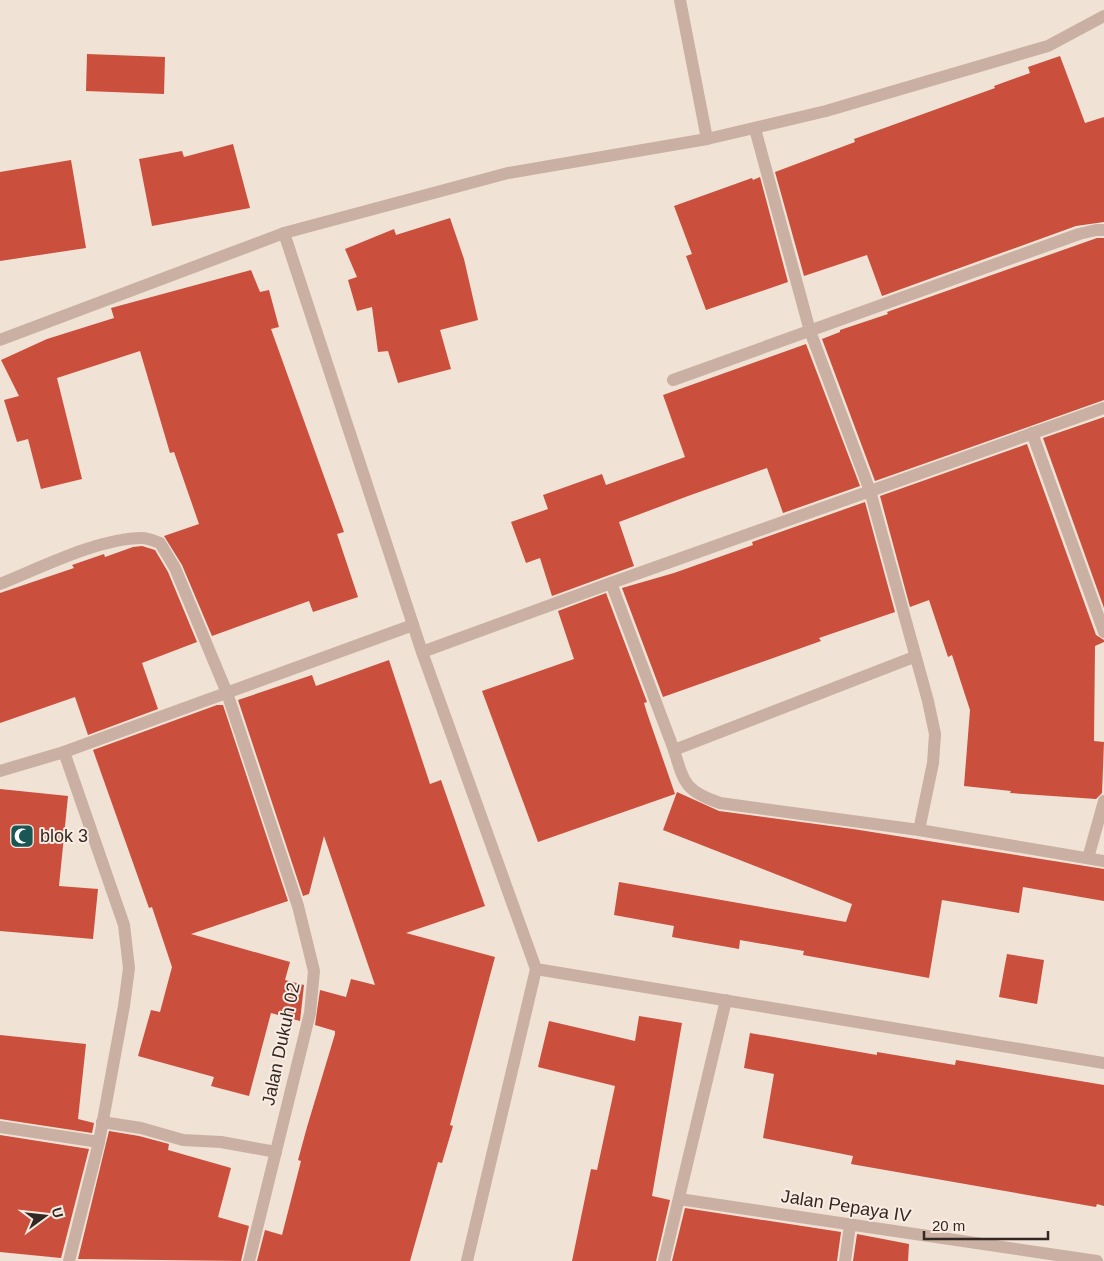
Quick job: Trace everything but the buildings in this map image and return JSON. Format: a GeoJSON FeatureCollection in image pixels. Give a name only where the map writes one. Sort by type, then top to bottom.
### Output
{"type":"FeatureCollection","features":[{"type":"Feature","properties":{"kind":"street"},"geometry":{"type":"LineString","coordinates":[[680,0],[706,139]]}},
{"type":"Feature","properties":{"kind":"street"},"geometry":{"type":"LineString","coordinates":[[0,340],[284,233],[508,173],[706,139],[755,129],[835,108],[1048,46],[1104,16]]}},
{"type":"Feature","properties":{"kind":"street"},"geometry":{"type":"LineString","coordinates":[[755,129],[810,331],[870,491],[935,734],[933,763],[919,830]]}},
{"type":"Feature","properties":{"kind":"street"},"geometry":{"type":"LineString","coordinates":[[673,380],[1079,234],[1104,230]]}},
{"type":"Feature","properties":{"kind":"street"},"geometry":{"type":"LineString","coordinates":[[284,233],[422,652],[536,969],[467,1261]]}},
{"type":"Feature","properties":{"kind":"street"},"geometry":{"type":"LineString","coordinates":[[422,652],[1104,408]]}},
{"type":"Feature","properties":{"kind":"street"},"geometry":{"type":"LineString","coordinates":[[1032,433],[1104,632]]}},
{"type":"Feature","properties":{"kind":"street","name":"Jalan Dukuh 02"},"geometry":{"type":"LineString","coordinates":[[0,584],[122,539],[144,538],[160,542],[175,568],[227,693],[298,906],[314,970],[310,1013],[249,1261]]}},
{"type":"Feature","properties":{"kind":"street"},"geometry":{"type":"LineString","coordinates":[[611,583],[684,780],[694,792],[720,803],[919,830],[1104,861]]}},
{"type":"Feature","properties":{"kind":"street"},"geometry":{"type":"LineString","coordinates":[[0,771],[64,752],[413,625]]}},
{"type":"Feature","properties":{"kind":"street"},"geometry":{"type":"LineString","coordinates":[[674,750],[914,657]]}},
{"type":"Feature","properties":{"kind":"street"},"geometry":{"type":"LineString","coordinates":[[64,752],[124,926],[129,968],[124,1006],[99,1142],[69,1261]]}},
{"type":"Feature","properties":{"kind":"street"},"geometry":{"type":"LineString","coordinates":[[1088,858],[1104,801]]}},
{"type":"Feature","properties":{"kind":"street"},"geometry":{"type":"LineString","coordinates":[[536,969],[1104,1063]]}},
{"type":"Feature","properties":{"kind":"street"},"geometry":{"type":"LineString","coordinates":[[664,1261],[726,1000]]}},
{"type":"Feature","properties":{"kind":"street"},"geometry":{"type":"LineString","coordinates":[[102,1122],[142,1128],[183,1140],[221,1142],[276,1152]]}},
{"type":"Feature","properties":{"kind":"street"},"geometry":{"type":"LineString","coordinates":[[0,1126],[99,1142]]}},
{"type":"Feature","properties":{"kind":"street","name":"Jalan Pepaya IV"},"geometry":{"type":"LineString","coordinates":[[679,1199],[1097,1261]]}},
{"type":"Feature","properties":{"kind":"street"},"geometry":{"type":"LineString","coordinates":[[845,1261],[850,1225]]}},
{"type":"Feature","properties":{"kind":"place","name":"blok 3"},"geometry":{"type":"Point","coordinates":[22,836]}}]}
